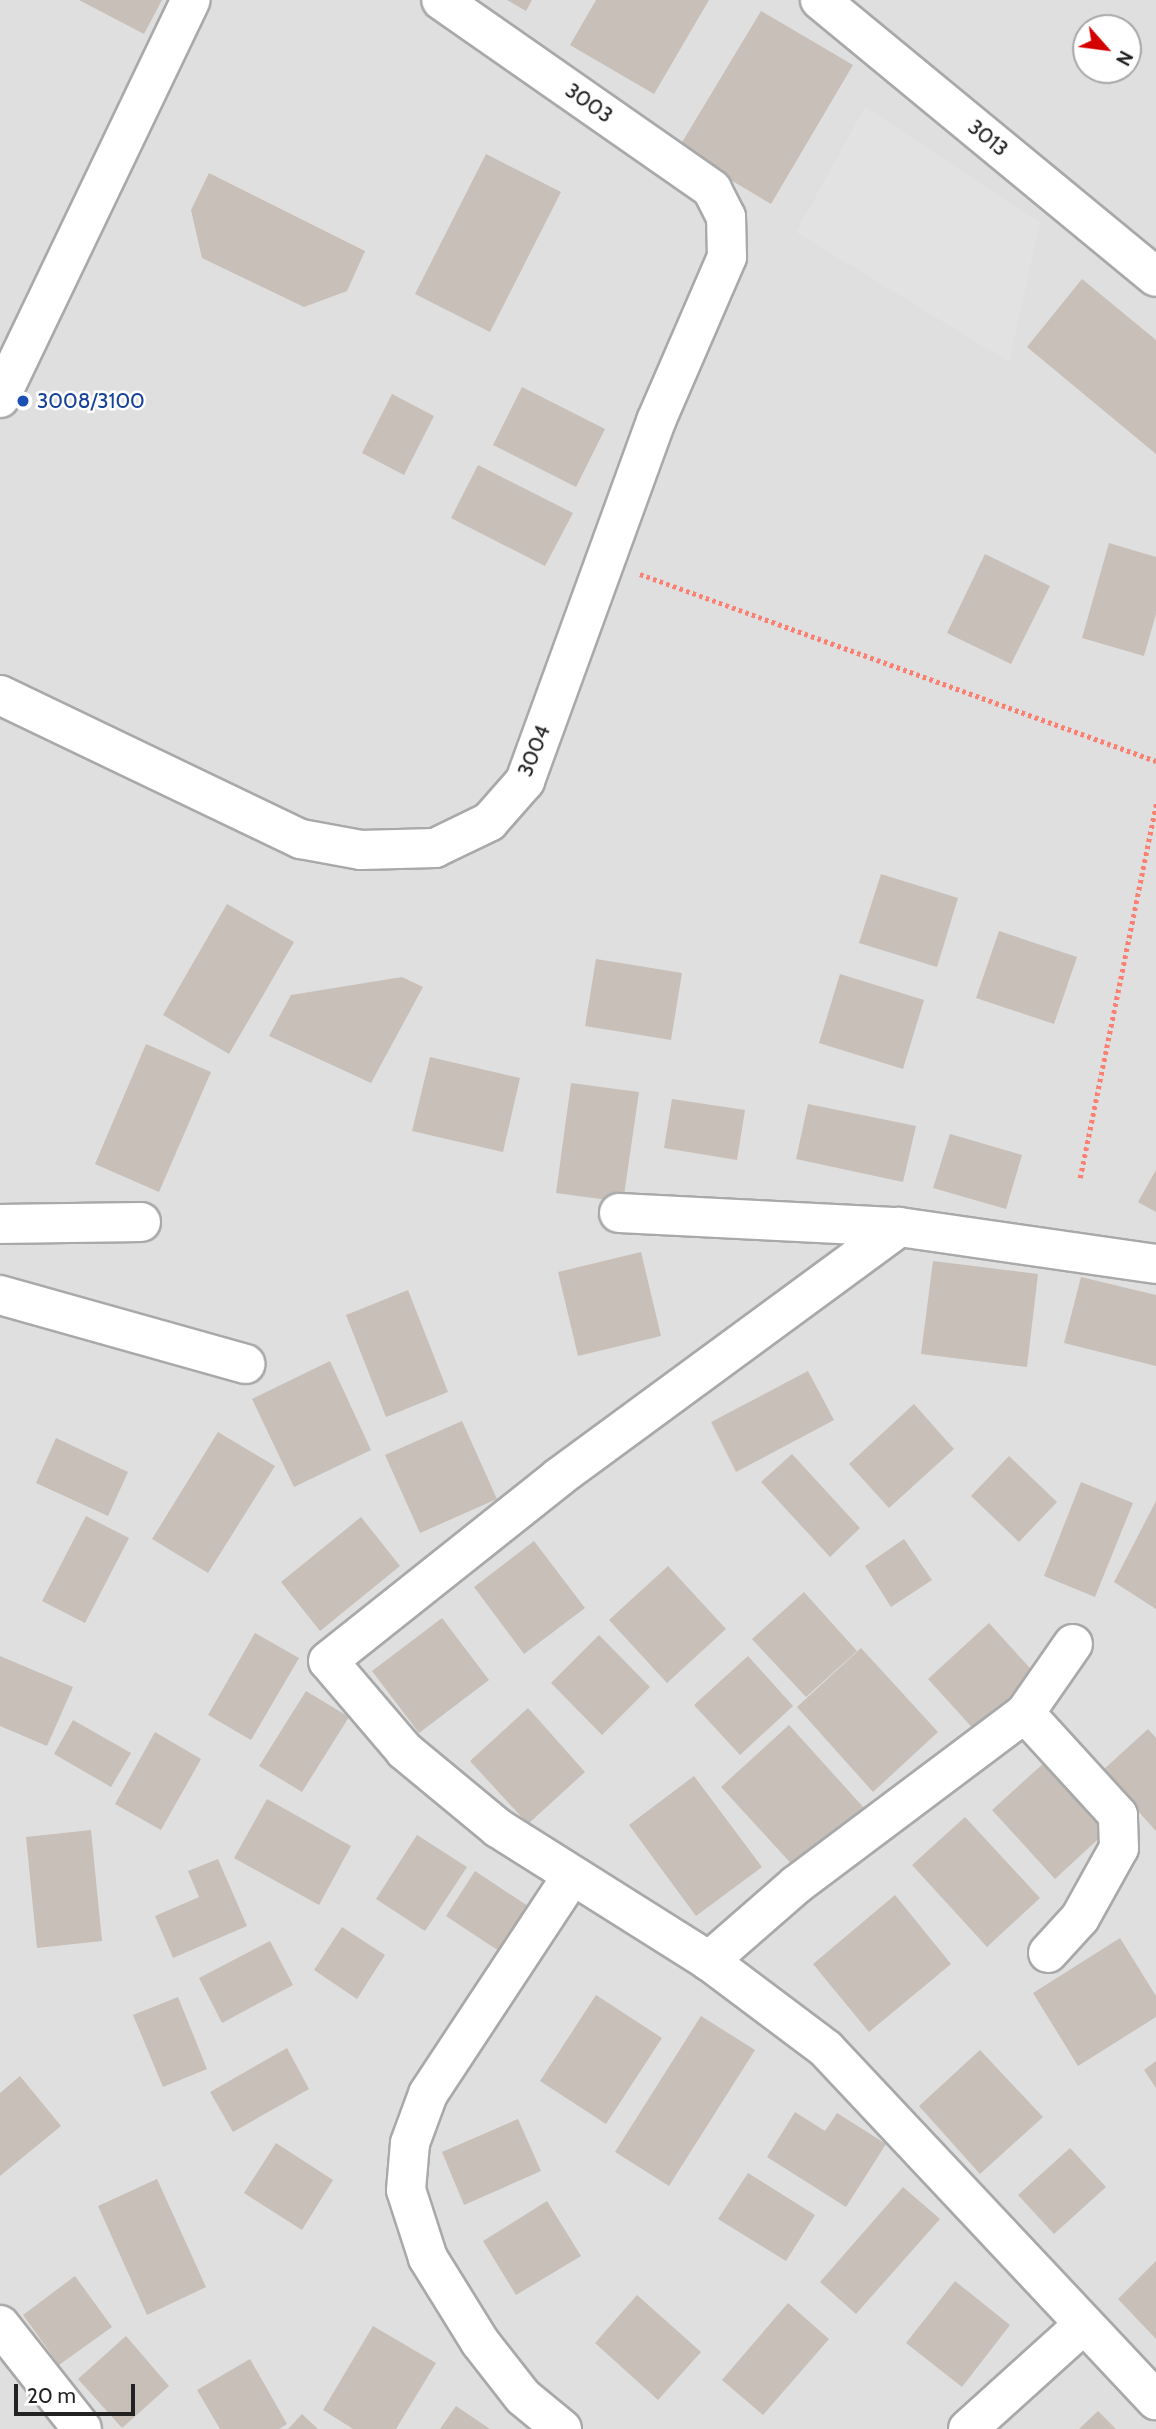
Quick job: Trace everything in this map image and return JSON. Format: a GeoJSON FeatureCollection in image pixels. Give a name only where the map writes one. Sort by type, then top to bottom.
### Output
{"type":"FeatureCollection","features":[{"type":"Feature","properties":{"kind":"street"},"geometry":{"type":"LineString","coordinates":[[0,398],[191,0]]}},
{"type":"Feature","properties":{"kind":"street","name":"3003"},"geometry":{"type":"LineString","coordinates":[[441,0],[712,189],[726,217]]}},
{"type":"Feature","properties":{"kind":"street","name":"3013"},"geometry":{"type":"LineString","coordinates":[[820,0],[1156,277]]}},
{"type":"Feature","properties":{"kind":"street","name":"3004"},"geometry":{"type":"LineString","coordinates":[[0,695],[302,839],[361,850],[435,848],[489,822],[525,781],[656,421],[727,257],[726,217]]}},
{"type":"Feature","properties":{"kind":"street"},"geometry":{"type":"LineString","coordinates":[[619,1213],[899,1227],[1156,1264]]}},
{"type":"Feature","properties":{"kind":"street"},"geometry":{"type":"LineString","coordinates":[[0,1224],[141,1222]]}},
{"type":"Feature","properties":{"kind":"street"},"geometry":{"type":"LineString","coordinates":[[899,1227],[558,1477],[328,1661],[405,1751],[498,1828],[709,1961],[826,2049],[1082,2326],[1156,2400]]}},
{"type":"Feature","properties":{"kind":"street"},"geometry":{"type":"LineString","coordinates":[[0,1295],[246,1364]]}},
{"type":"Feature","properties":{"kind":"street"},"geometry":{"type":"LineString","coordinates":[[709,1961],[796,1885],[1025,1713],[1073,1644]]}},
{"type":"Feature","properties":{"kind":"street"},"geometry":{"type":"LineString","coordinates":[[1025,1713],[1118,1815],[1119,1848],[1101,1886],[1048,1953]]}},
{"type":"Feature","properties":{"kind":"street"},"geometry":{"type":"LineString","coordinates":[[562,2429],[523,2397],[480,2342],[428,2258],[405,2190],[410,2143],[428,2094],[572,1877]]}},
{"type":"Feature","properties":{"kind":"street"},"geometry":{"type":"LineString","coordinates":[[0,2325],[82,2429]]}},
{"type":"Feature","properties":{"kind":"street"},"geometry":{"type":"LineString","coordinates":[[968,2429],[1082,2326]]}},
{"type":"Feature","properties":{"kind":"path"},"geometry":{"type":"LineString","coordinates":[[605,561],[1156,761]]}},
{"type":"Feature","properties":{"kind":"path"},"geometry":{"type":"LineString","coordinates":[[1080,1178],[1156,803]]}},
{"type":"Feature","properties":{"kind":"shaded area"},"geometry":{"type":"Polygon","coordinates":[[[0,0],[1156,0],[1156,2429],[0,2429],[0,0]]]}},
{"type":"Feature","properties":{"kind":"shaded area"},"geometry":{"type":"Polygon","coordinates":[[[865,107],[1040,222],[1009,362],[796,232],[865,107]]]}},
{"type":"Feature","properties":{"kind":"building"},"geometry":{"type":"Polygon","coordinates":[[[79,0],[162,0],[144,34],[79,0]]]}},
{"type":"Feature","properties":{"kind":"building"},"geometry":{"type":"Polygon","coordinates":[[[507,0],[532,0],[526,11],[507,0]]]}},
{"type":"Feature","properties":{"kind":"building"},"geometry":{"type":"Polygon","coordinates":[[[596,0],[709,0],[654,94],[570,45],[596,0]]]}},
{"type":"Feature","properties":{"kind":"building"},"geometry":{"type":"Polygon","coordinates":[[[761,11],[853,65],[771,204],[678,149],[761,11]]]}},
{"type":"Feature","properties":{"kind":"building"},"geometry":{"type":"Polygon","coordinates":[[[486,154],[561,192],[490,332],[415,294],[486,154]]]}},
{"type":"Feature","properties":{"kind":"building"},"geometry":{"type":"Polygon","coordinates":[[[209,173],[365,251],[347,291],[304,307],[202,258],[191,210],[209,173]]]}},
{"type":"Feature","properties":{"kind":"building"},"geometry":{"type":"Polygon","coordinates":[[[1082,279],[1156,340],[1156,454],[1027,347],[1082,279]]]}},
{"type":"Feature","properties":{"kind":"building"},"geometry":{"type":"Polygon","coordinates":[[[522,387],[605,429],[576,487],[493,445],[522,387]]]}},
{"type":"Feature","properties":{"kind":"building"},"geometry":{"type":"Polygon","coordinates":[[[392,394],[434,416],[404,475],[362,453],[392,394]]]}},
{"type":"Feature","properties":{"kind":"building"},"geometry":{"type":"Polygon","coordinates":[[[478,465],[573,513],[545,566],[451,518],[478,465]]]}},
{"type":"Feature","properties":{"kind":"building"},"geometry":{"type":"Polygon","coordinates":[[[1109,543],[1156,557],[1156,614],[1144,656],[1082,638],[1109,543]]]}},
{"type":"Feature","properties":{"kind":"building"},"geometry":{"type":"Polygon","coordinates":[[[985,554],[1050,586],[1011,664],[947,633],[985,554]]]}},
{"type":"Feature","properties":{"kind":"building"},"geometry":{"type":"Polygon","coordinates":[[[881,874],[958,898],[937,967],[859,943],[881,874]]]}},
{"type":"Feature","properties":{"kind":"building"},"geometry":{"type":"Polygon","coordinates":[[[227,904],[294,942],[229,1054],[163,1015],[227,904]]]}},
{"type":"Feature","properties":{"kind":"building"},"geometry":{"type":"Polygon","coordinates":[[[999,931],[1077,957],[1054,1024],[976,998],[999,931]]]}},
{"type":"Feature","properties":{"kind":"building"},"geometry":{"type":"Polygon","coordinates":[[[596,959],[682,973],[671,1040],[585,1026],[596,959]]]}},
{"type":"Feature","properties":{"kind":"building"},"geometry":{"type":"Polygon","coordinates":[[[840,974],[924,1000],[903,1069],[819,1043],[840,974]]]}},
{"type":"Feature","properties":{"kind":"building"},"geometry":{"type":"Polygon","coordinates":[[[402,977],[423,987],[371,1083],[269,1036],[291,995],[402,977]]]}},
{"type":"Feature","properties":{"kind":"building"},"geometry":{"type":"Polygon","coordinates":[[[146,1044],[211,1072],[159,1192],[95,1164],[146,1044]]]}},
{"type":"Feature","properties":{"kind":"building"},"geometry":{"type":"Polygon","coordinates":[[[430,1057],[520,1078],[503,1152],[412,1131],[430,1057]]]}},
{"type":"Feature","properties":{"kind":"building"},"geometry":{"type":"Polygon","coordinates":[[[571,1083],[639,1092],[623,1202],[556,1193],[571,1083]]]}},
{"type":"Feature","properties":{"kind":"building"},"geometry":{"type":"Polygon","coordinates":[[[672,1099],[745,1110],[737,1160],[664,1148],[672,1099]]]}},
{"type":"Feature","properties":{"kind":"building"},"geometry":{"type":"Polygon","coordinates":[[[808,1104],[916,1126],[903,1182],[796,1159],[808,1104]]]}},
{"type":"Feature","properties":{"kind":"building"},"geometry":{"type":"Polygon","coordinates":[[[950,1134],[1022,1155],[1006,1209],[933,1188],[950,1134]]]}},
{"type":"Feature","properties":{"kind":"building"},"geometry":{"type":"Polygon","coordinates":[[[1156,1170],[1156,1212],[1138,1202],[1156,1170]]]}},
{"type":"Feature","properties":{"kind":"building"},"geometry":{"type":"Polygon","coordinates":[[[641,1252],[661,1336],[578,1356],[558,1272],[641,1252]]]}},
{"type":"Feature","properties":{"kind":"building"},"geometry":{"type":"Polygon","coordinates":[[[933,1261],[1038,1274],[1027,1367],[921,1354],[933,1261]]]}},
{"type":"Feature","properties":{"kind":"building"},"geometry":{"type":"Polygon","coordinates":[[[1081,1277],[1156,1295],[1156,1366],[1064,1343],[1081,1277]]]}},
{"type":"Feature","properties":{"kind":"building"},"geometry":{"type":"Polygon","coordinates":[[[408,1290],[448,1392],[386,1417],[346,1315],[408,1290]]]}},
{"type":"Feature","properties":{"kind":"building"},"geometry":{"type":"Polygon","coordinates":[[[330,1361],[371,1450],[294,1487],[252,1399],[330,1361]]]}},
{"type":"Feature","properties":{"kind":"building"},"geometry":{"type":"Polygon","coordinates":[[[808,1371],[834,1420],[736,1472],[711,1422],[808,1371]]]}},
{"type":"Feature","properties":{"kind":"building"},"geometry":{"type":"Polygon","coordinates":[[[914,1404],[954,1449],[889,1508],[849,1464],[914,1404]]]}},
{"type":"Feature","properties":{"kind":"building"},"geometry":{"type":"Polygon","coordinates":[[[462,1421],[497,1499],[420,1533],[385,1455],[462,1421]]]}},
{"type":"Feature","properties":{"kind":"building"},"geometry":{"type":"Polygon","coordinates":[[[218,1432],[275,1466],[208,1573],[152,1539],[218,1432]]]}},
{"type":"Feature","properties":{"kind":"building"},"geometry":{"type":"Polygon","coordinates":[[[56,1438],[128,1472],[108,1516],[36,1483],[56,1438]]]}},
{"type":"Feature","properties":{"kind":"building"},"geometry":{"type":"Polygon","coordinates":[[[792,1454],[860,1528],[830,1557],[761,1482],[792,1454]]]}},
{"type":"Feature","properties":{"kind":"building"},"geometry":{"type":"Polygon","coordinates":[[[1009,1456],[1057,1502],[1019,1542],[971,1496],[1009,1456]]]}},
{"type":"Feature","properties":{"kind":"building"},"geometry":{"type":"Polygon","coordinates":[[[1081,1482],[1133,1503],[1095,1597],[1044,1576],[1081,1482]]]}},
{"type":"Feature","properties":{"kind":"building"},"geometry":{"type":"Polygon","coordinates":[[[1156,1501],[1156,1609],[1114,1582],[1156,1501]]]}},
{"type":"Feature","properties":{"kind":"building"},"geometry":{"type":"Polygon","coordinates":[[[86,1516],[129,1538],[85,1623],[42,1601],[86,1516]]]}},
{"type":"Feature","properties":{"kind":"building"},"geometry":{"type":"Polygon","coordinates":[[[361,1517],[400,1566],[320,1631],[281,1582],[361,1517]]]}},
{"type":"Feature","properties":{"kind":"building"},"geometry":{"type":"Polygon","coordinates":[[[904,1539],[932,1580],[891,1607],[865,1566],[904,1539]]]}},
{"type":"Feature","properties":{"kind":"building"},"geometry":{"type":"Polygon","coordinates":[[[534,1541],[585,1608],[524,1654],[474,1587],[534,1541]]]}},
{"type":"Feature","properties":{"kind":"building"},"geometry":{"type":"Polygon","coordinates":[[[668,1566],[726,1629],[667,1683],[609,1620],[668,1566]]]}},
{"type":"Feature","properties":{"kind":"building"},"geometry":{"type":"Polygon","coordinates":[[[804,1592],[857,1651],[806,1697],[752,1639],[804,1592]]]}},
{"type":"Feature","properties":{"kind":"building"},"geometry":{"type":"Polygon","coordinates":[[[442,1618],[489,1680],[419,1733],[372,1671],[442,1618]]]}},
{"type":"Feature","properties":{"kind":"building"},"geometry":{"type":"Polygon","coordinates":[[[989,1623],[1039,1678],[978,1734],[928,1679],[989,1623]]]}},
{"type":"Feature","properties":{"kind":"building"},"geometry":{"type":"Polygon","coordinates":[[[255,1633],[299,1658],[251,1740],[208,1715],[255,1633]]]}},
{"type":"Feature","properties":{"kind":"building"},"geometry":{"type":"Polygon","coordinates":[[[599,1635],[650,1687],[602,1735],[551,1683],[599,1635]]]}},
{"type":"Feature","properties":{"kind":"building"},"geometry":{"type":"Polygon","coordinates":[[[861,1648],[938,1732],[873,1792],[797,1707],[861,1648]]]}},
{"type":"Feature","properties":{"kind":"building"},"geometry":{"type":"Polygon","coordinates":[[[0,1656],[73,1687],[47,1746],[0,1726],[0,1656]]]}},
{"type":"Feature","properties":{"kind":"building"},"geometry":{"type":"Polygon","coordinates":[[[748,1656],[793,1706],[740,1755],[694,1705],[748,1656]]]}},
{"type":"Feature","properties":{"kind":"building"},"geometry":{"type":"Polygon","coordinates":[[[306,1691],[349,1717],[302,1792],[259,1766],[306,1691]]]}},
{"type":"Feature","properties":{"kind":"building"},"geometry":{"type":"Polygon","coordinates":[[[528,1708],[585,1772],[528,1824],[470,1761],[528,1708]]]}},
{"type":"Feature","properties":{"kind":"building"},"geometry":{"type":"Polygon","coordinates":[[[73,1720],[131,1753],[111,1787],[54,1754],[73,1720]]]}},
{"type":"Feature","properties":{"kind":"building"},"geometry":{"type":"Polygon","coordinates":[[[789,1725],[864,1808],[797,1870],[721,1787],[789,1725]]]}},
{"type":"Feature","properties":{"kind":"building"},"geometry":{"type":"Polygon","coordinates":[[[1148,1729],[1156,1738],[1156,1831],[1102,1771],[1148,1729]]]}},
{"type":"Feature","properties":{"kind":"building"},"geometry":{"type":"Polygon","coordinates":[[[155,1732],[201,1759],[161,1830],[115,1804],[155,1732]]]}},
{"type":"Feature","properties":{"kind":"building"},"geometry":{"type":"Polygon","coordinates":[[[1045,1762],[1108,1830],[1055,1879],[992,1810],[1045,1762]]]}},
{"type":"Feature","properties":{"kind":"building"},"geometry":{"type":"Polygon","coordinates":[[[694,1776],[762,1867],[696,1916],[629,1825],[694,1776]]]}},
{"type":"Feature","properties":{"kind":"building"},"geometry":{"type":"Polygon","coordinates":[[[267,1799],[351,1846],[319,1905],[234,1858],[267,1799]]]}},
{"type":"Feature","properties":{"kind":"building"},"geometry":{"type":"Polygon","coordinates":[[[965,1817],[1040,1898],[987,1947],[912,1865],[965,1817]]]}},
{"type":"Feature","properties":{"kind":"building"},"geometry":{"type":"Polygon","coordinates":[[[91,1830],[102,1941],[37,1948],[26,1837],[91,1830]]]}},
{"type":"Feature","properties":{"kind":"building"},"geometry":{"type":"Polygon","coordinates":[[[417,1835],[467,1867],[425,1931],[376,1899],[417,1835]]]}},
{"type":"Feature","properties":{"kind":"building"},"geometry":{"type":"Polygon","coordinates":[[[218,1859],[247,1926],[173,1958],[155,1916],[199,1897],[188,1871],[218,1859]]]}},
{"type":"Feature","properties":{"kind":"building"},"geometry":{"type":"Polygon","coordinates":[[[475,1871],[537,1912],[508,1957],[446,1916],[475,1871]]]}},
{"type":"Feature","properties":{"kind":"building"},"geometry":{"type":"Polygon","coordinates":[[[895,1895],[951,1964],[869,2032],[813,1964],[895,1895]]]}},
{"type":"Feature","properties":{"kind":"building"},"geometry":{"type":"Polygon","coordinates":[[[342,1927],[385,1955],[357,1999],[314,1970],[342,1927]]]}},
{"type":"Feature","properties":{"kind":"building"},"geometry":{"type":"Polygon","coordinates":[[[1120,1938],[1156,1996],[1156,2017],[1078,2066],[1033,1993],[1120,1938]]]}},
{"type":"Feature","properties":{"kind":"building"},"geometry":{"type":"Polygon","coordinates":[[[270,1941],[293,1985],[222,2023],[199,1978],[270,1941]]]}},
{"type":"Feature","properties":{"kind":"building"},"geometry":{"type":"Polygon","coordinates":[[[596,1995],[662,2038],[606,2124],[540,2081],[596,1995]]]}},
{"type":"Feature","properties":{"kind":"building"},"geometry":{"type":"Polygon","coordinates":[[[178,1997],[207,2069],[163,2087],[133,2015],[178,1997]]]}},
{"type":"Feature","properties":{"kind":"building"},"geometry":{"type":"Polygon","coordinates":[[[701,2016],[755,2050],[669,2186],[615,2152],[701,2016]]]}},
{"type":"Feature","properties":{"kind":"building"},"geometry":{"type":"Polygon","coordinates":[[[287,2048],[309,2089],[233,2132],[210,2092],[287,2048]]]}},
{"type":"Feature","properties":{"kind":"building"},"geometry":{"type":"Polygon","coordinates":[[[980,2050],[1043,2117],[980,2174],[919,2106],[980,2050]]]}},
{"type":"Feature","properties":{"kind":"building"},"geometry":{"type":"Polygon","coordinates":[[[1156,2061],[1156,2088],[1144,2070],[1156,2061]]]}},
{"type":"Feature","properties":{"kind":"building"},"geometry":{"type":"Polygon","coordinates":[[[20,2076],[61,2126],[0,2176],[0,2093],[20,2076]]]}},
{"type":"Feature","properties":{"kind":"building"},"geometry":{"type":"Polygon","coordinates":[[[795,2112],[825,2131],[837,2113],[886,2144],[846,2207],[767,2157],[795,2112]]]}},
{"type":"Feature","properties":{"kind":"building"},"geometry":{"type":"Polygon","coordinates":[[[518,2119],[541,2171],[464,2205],[442,2152],[518,2119]]]}},
{"type":"Feature","properties":{"kind":"building"},"geometry":{"type":"Polygon","coordinates":[[[276,2143],[333,2180],[302,2230],[244,2193],[276,2143]]]}},
{"type":"Feature","properties":{"kind":"building"},"geometry":{"type":"Polygon","coordinates":[[[1070,2148],[1106,2187],[1054,2234],[1018,2195],[1070,2148]]]}},
{"type":"Feature","properties":{"kind":"building"},"geometry":{"type":"Polygon","coordinates":[[[748,2173],[815,2215],[786,2261],[718,2219],[748,2173]]]}},
{"type":"Feature","properties":{"kind":"building"},"geometry":{"type":"Polygon","coordinates":[[[157,2179],[206,2287],[147,2315],[98,2206],[157,2179]]]}},
{"type":"Feature","properties":{"kind":"building"},"geometry":{"type":"Polygon","coordinates":[[[903,2187],[940,2219],[856,2314],[820,2282],[903,2187]]]}},
{"type":"Feature","properties":{"kind":"building"},"geometry":{"type":"Polygon","coordinates":[[[547,2201],[581,2256],[516,2295],[483,2241],[547,2201]]]}},
{"type":"Feature","properties":{"kind":"building"},"geometry":{"type":"Polygon","coordinates":[[[1156,2261],[1156,2339],[1118,2299],[1156,2261]]]}},
{"type":"Feature","properties":{"kind":"building"},"geometry":{"type":"Polygon","coordinates":[[[75,2276],[112,2327],[59,2365],[23,2315],[75,2276]]]}},
{"type":"Feature","properties":{"kind":"building"},"geometry":{"type":"Polygon","coordinates":[[[955,2281],[1010,2325],[962,2387],[906,2343],[955,2281]]]}},
{"type":"Feature","properties":{"kind":"building"},"geometry":{"type":"Polygon","coordinates":[[[637,2295],[701,2352],[658,2400],[595,2343],[637,2295]]]}},
{"type":"Feature","properties":{"kind":"building"},"geometry":{"type":"Polygon","coordinates":[[[788,2303],[829,2339],[763,2415],[722,2380],[788,2303]]]}},
{"type":"Feature","properties":{"kind":"building"},"geometry":{"type":"Polygon","coordinates":[[[373,2326],[436,2363],[396,2429],[353,2429],[323,2410],[373,2326]]]}},
{"type":"Feature","properties":{"kind":"building"},"geometry":{"type":"Polygon","coordinates":[[[126,2336],[169,2386],[122,2428],[78,2379],[126,2336]]]}},
{"type":"Feature","properties":{"kind":"building"},"geometry":{"type":"Polygon","coordinates":[[[250,2359],[287,2424],[279,2429],[220,2429],[197,2390],[250,2359]]]}},
{"type":"Feature","properties":{"kind":"building"},"geometry":{"type":"Polygon","coordinates":[[[456,2406],[490,2429],[440,2429],[456,2406]]]}},
{"type":"Feature","properties":{"kind":"building"},"geometry":{"type":"Polygon","coordinates":[[[1098,2411],[1116,2429],[1079,2429],[1098,2411]]]}},
{"type":"Feature","properties":{"kind":"building"},"geometry":{"type":"Polygon","coordinates":[[[302,2414],[318,2429],[288,2429],[302,2414]]]}},
{"type":"Feature","properties":{"kind":"place","name":"3008/3100"},"geometry":{"type":"Point","coordinates":[23,401]}}]}
